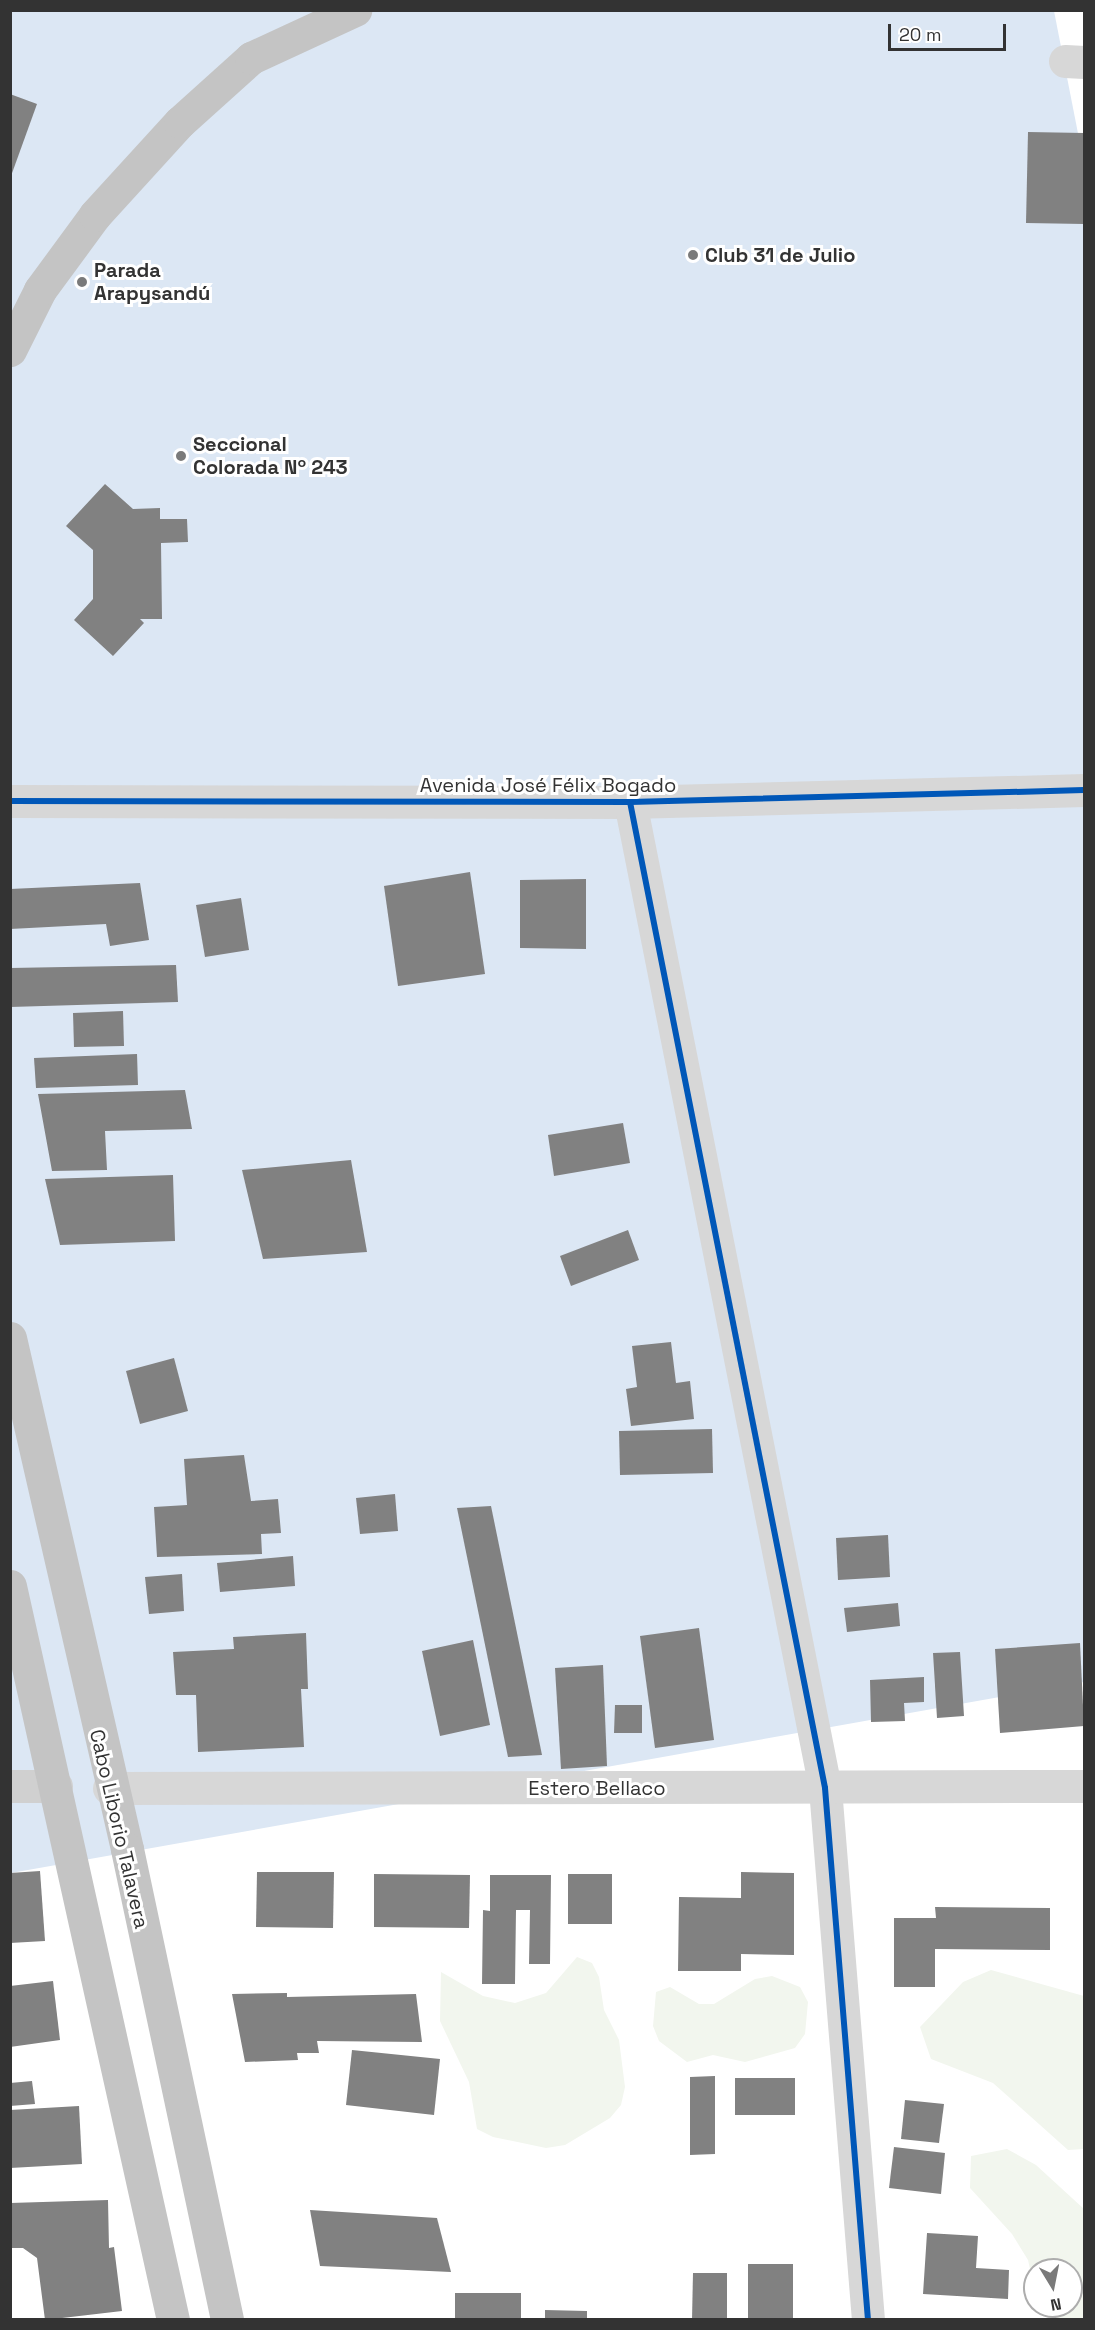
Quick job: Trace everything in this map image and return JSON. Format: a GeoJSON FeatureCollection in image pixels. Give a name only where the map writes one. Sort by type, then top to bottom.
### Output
{"type":"FeatureCollection","features":[{"type":"Feature","properties":{"kind":"highway"},"geometry":{"type":"LineString","coordinates":[[10,350],[40,290],[95,215],[180,122],[251,58],[355,10]]}},
{"type":"Feature","properties":{"kind":"highway","name":"Cabo Liborio Talavera"},"geometry":{"type":"LineString","coordinates":[[10,1338],[109,1788],[127,1849],[227,2319]]}},
{"type":"Feature","properties":{"kind":"highway"},"geometry":{"type":"LineString","coordinates":[[10,1586],[173,2319]]}},
{"type":"Feature","properties":{"kind":"street","name":"Avenida José Félix Bogado"},"geometry":{"type":"LineString","coordinates":[[10,801],[630,802],[1084,790]]}},
{"type":"Feature","properties":{"kind":"street"},"geometry":{"type":"LineString","coordinates":[[630,802],[825,1788],[868,2319]]}},
{"type":"Feature","properties":{"kind":"street"},"geometry":{"type":"LineString","coordinates":[[10,1786],[56,1786]]}},
{"type":"Feature","properties":{"kind":"street","name":"Estero Bellaco"},"geometry":{"type":"LineString","coordinates":[[109,1788],[1084,1786]]}},
{"type":"Feature","properties":{"kind":"shaded area"},"geometry":{"type":"Polygon","coordinates":[[[11,11],[1054,11],[1084,164],[1084,1682],[11,1873],[11,11]]]}},
{"type":"Feature","properties":{"kind":"shaded area"},"geometry":{"type":"Polygon","coordinates":[[[577,1957],[592,1963],[599,1977],[604,2010],[619,2040],[625,2087],[621,2105],[610,2118],[565,2145],[546,2148],[493,2137],[477,2129],[469,2082],[440,2021],[441,1972],[483,1996],[515,2003],[546,1993],[577,1957]]]}},
{"type":"Feature","properties":{"kind":"shaded area"},"geometry":{"type":"Polygon","coordinates":[[[991,1970],[1084,1996],[1084,2149],[1068,2150],[993,2083],[931,2059],[920,2027],[963,1982],[991,1970]]]}},
{"type":"Feature","properties":{"kind":"shaded area"},"geometry":{"type":"Polygon","coordinates":[[[772,1976],[800,1987],[808,2002],[805,2034],[795,2048],[745,2062],[713,2055],[687,2062],[659,2041],[653,2026],[656,1992],[670,1987],[699,2004],[714,2004],[755,1979],[772,1976]]]}},
{"type":"Feature","properties":{"kind":"shaded area"},"geometry":{"type":"Polygon","coordinates":[[[1007,2149],[1036,2165],[1084,2209],[1084,2319],[1051,2318],[1083,2318],[1083,2258],[1027,2258],[1012,2234],[970,2188],[971,2156],[1007,2149]]]}},
{"type":"Feature","properties":{"kind":"building"},"geometry":{"type":"Polygon","coordinates":[[[10,94],[37,104],[11,176],[10,176],[10,94]]]}},
{"type":"Feature","properties":{"kind":"building"},"geometry":{"type":"Polygon","coordinates":[[[1028,132],[1084,133],[1084,224],[1026,223],[1028,132]]]}},
{"type":"Feature","properties":{"kind":"building"},"geometry":{"type":"Polygon","coordinates":[[[105,484],[133,509],[160,508],[160,519],[187,519],[188,542],[161,543],[162,619],[140,619],[144,623],[113,656],[74,620],[93,599],[93,550],[66,526],[105,484]]]}},
{"type":"Feature","properties":{"kind":"building"},"geometry":{"type":"Polygon","coordinates":[[[470,872],[485,974],[398,986],[384,886],[470,872]]]}},
{"type":"Feature","properties":{"kind":"building"},"geometry":{"type":"Polygon","coordinates":[[[586,879],[586,949],[520,948],[520,880],[586,879]]]}},
{"type":"Feature","properties":{"kind":"building"},"geometry":{"type":"Polygon","coordinates":[[[140,883],[149,940],[110,946],[106,924],[10,929],[10,889],[140,883]]]}},
{"type":"Feature","properties":{"kind":"building"},"geometry":{"type":"Polygon","coordinates":[[[241,898],[249,950],[205,957],[196,905],[241,898]]]}},
{"type":"Feature","properties":{"kind":"building"},"geometry":{"type":"Polygon","coordinates":[[[176,965],[178,1002],[10,1007],[10,968],[176,965]]]}},
{"type":"Feature","properties":{"kind":"building"},"geometry":{"type":"Polygon","coordinates":[[[123,1011],[124,1046],[74,1047],[73,1013],[123,1011]]]}},
{"type":"Feature","properties":{"kind":"building"},"geometry":{"type":"Polygon","coordinates":[[[137,1054],[138,1085],[36,1088],[34,1058],[137,1054]]]}},
{"type":"Feature","properties":{"kind":"building"},"geometry":{"type":"Polygon","coordinates":[[[185,1090],[192,1129],[105,1131],[107,1170],[52,1171],[38,1094],[185,1090]]]}},
{"type":"Feature","properties":{"kind":"building"},"geometry":{"type":"Polygon","coordinates":[[[623,1123],[630,1163],[554,1176],[548,1135],[623,1123]]]}},
{"type":"Feature","properties":{"kind":"building"},"geometry":{"type":"Polygon","coordinates":[[[351,1160],[367,1252],[263,1259],[242,1170],[351,1160]]]}},
{"type":"Feature","properties":{"kind":"building"},"geometry":{"type":"Polygon","coordinates":[[[173,1175],[175,1241],[60,1245],[45,1179],[173,1175]]]}},
{"type":"Feature","properties":{"kind":"building"},"geometry":{"type":"Polygon","coordinates":[[[628,1230],[639,1260],[571,1286],[560,1256],[628,1230]]]}},
{"type":"Feature","properties":{"kind":"building"},"geometry":{"type":"Polygon","coordinates":[[[671,1342],[676,1383],[690,1381],[694,1419],[631,1426],[626,1389],[637,1387],[632,1346],[671,1342]]]}},
{"type":"Feature","properties":{"kind":"building"},"geometry":{"type":"Polygon","coordinates":[[[174,1358],[188,1411],[140,1424],[126,1371],[174,1358]]]}},
{"type":"Feature","properties":{"kind":"building"},"geometry":{"type":"Polygon","coordinates":[[[712,1429],[713,1473],[620,1475],[619,1431],[712,1429]]]}},
{"type":"Feature","properties":{"kind":"building"},"geometry":{"type":"Polygon","coordinates":[[[244,1455],[251,1501],[278,1499],[281,1533],[261,1534],[262,1554],[157,1557],[154,1507],[187,1505],[184,1459],[244,1455]]]}},
{"type":"Feature","properties":{"kind":"building"},"geometry":{"type":"Polygon","coordinates":[[[395,1494],[398,1531],[360,1534],[356,1498],[395,1494]]]}},
{"type":"Feature","properties":{"kind":"building"},"geometry":{"type":"Polygon","coordinates":[[[491,1506],[542,1755],[508,1757],[457,1508],[491,1506]]]}},
{"type":"Feature","properties":{"kind":"building"},"geometry":{"type":"Polygon","coordinates":[[[888,1535],[890,1577],[838,1580],[836,1538],[888,1535]]]}},
{"type":"Feature","properties":{"kind":"building"},"geometry":{"type":"Polygon","coordinates":[[[293,1556],[295,1586],[220,1592],[217,1563],[293,1556]]]}},
{"type":"Feature","properties":{"kind":"building"},"geometry":{"type":"Polygon","coordinates":[[[182,1574],[184,1611],[149,1614],[145,1577],[182,1574]]]}},
{"type":"Feature","properties":{"kind":"building"},"geometry":{"type":"Polygon","coordinates":[[[898,1603],[900,1626],[847,1632],[844,1608],[898,1603]]]}},
{"type":"Feature","properties":{"kind":"building"},"geometry":{"type":"Polygon","coordinates":[[[699,1628],[714,1740],[655,1748],[640,1636],[699,1628]]]}},
{"type":"Feature","properties":{"kind":"building"},"geometry":{"type":"Polygon","coordinates":[[[306,1633],[308,1689],[301,1689],[304,1747],[198,1752],[196,1695],[176,1695],[173,1652],[234,1649],[233,1637],[306,1633]]]}},
{"type":"Feature","properties":{"kind":"building"},"geometry":{"type":"Polygon","coordinates":[[[473,1640],[490,1725],[440,1736],[422,1651],[473,1640]]]}},
{"type":"Feature","properties":{"kind":"building"},"geometry":{"type":"Polygon","coordinates":[[[1080,1643],[1084,1726],[1000,1733],[995,1649],[1080,1643]]]}},
{"type":"Feature","properties":{"kind":"building"},"geometry":{"type":"Polygon","coordinates":[[[960,1652],[964,1716],[937,1718],[933,1653],[960,1652]]]}},
{"type":"Feature","properties":{"kind":"building"},"geometry":{"type":"Polygon","coordinates":[[[603,1665],[607,1766],[561,1769],[555,1668],[603,1665]]]}},
{"type":"Feature","properties":{"kind":"building"},"geometry":{"type":"Polygon","coordinates":[[[924,1677],[924,1702],[904,1703],[905,1721],[871,1722],[870,1680],[924,1677]]]}},
{"type":"Feature","properties":{"kind":"building"},"geometry":{"type":"Polygon","coordinates":[[[615,1705],[642,1705],[642,1733],[614,1733],[615,1705]]]}},
{"type":"Feature","properties":{"kind":"building"},"geometry":{"type":"Polygon","coordinates":[[[40,1871],[45,1941],[10,1943],[10,1873],[40,1871]]]}},
{"type":"Feature","properties":{"kind":"building"},"geometry":{"type":"Polygon","coordinates":[[[257,1872],[334,1872],[333,1928],[256,1927],[257,1872]]]}},
{"type":"Feature","properties":{"kind":"building"},"geometry":{"type":"Polygon","coordinates":[[[741,1872],[794,1873],[794,1955],[741,1954],[741,1971],[678,1971],[679,1897],[741,1898],[741,1872]]]}},
{"type":"Feature","properties":{"kind":"building"},"geometry":{"type":"Polygon","coordinates":[[[374,1874],[470,1875],[469,1928],[374,1927],[374,1874]]]}},
{"type":"Feature","properties":{"kind":"building"},"geometry":{"type":"Polygon","coordinates":[[[568,1874],[612,1874],[612,1924],[568,1924],[568,1874]]]}},
{"type":"Feature","properties":{"kind":"building"},"geometry":{"type":"Polygon","coordinates":[[[490,1875],[551,1875],[550,1964],[529,1964],[530,1910],[516,1910],[515,1984],[482,1984],[483,1910],[490,1911],[490,1875]]]}},
{"type":"Feature","properties":{"kind":"building"},"geometry":{"type":"Polygon","coordinates":[[[935,1907],[1050,1908],[1050,1950],[935,1949],[935,1987],[894,1987],[894,1918],[936,1918],[935,1907]]]}},
{"type":"Feature","properties":{"kind":"building"},"geometry":{"type":"Polygon","coordinates":[[[53,1981],[60,2040],[10,2047],[10,1986],[53,1981]]]}},
{"type":"Feature","properties":{"kind":"building"},"geometry":{"type":"Polygon","coordinates":[[[287,1993],[287,1997],[416,1994],[422,2042],[317,2041],[319,2053],[297,2053],[298,2060],[245,2062],[232,1994],[287,1993]]]}},
{"type":"Feature","properties":{"kind":"building"},"geometry":{"type":"Polygon","coordinates":[[[352,2050],[440,2059],[434,2115],[346,2105],[352,2050]]]}},
{"type":"Feature","properties":{"kind":"building"},"geometry":{"type":"Polygon","coordinates":[[[715,2076],[715,2154],[690,2155],[690,2077],[715,2076]]]}},
{"type":"Feature","properties":{"kind":"building"},"geometry":{"type":"Polygon","coordinates":[[[735,2078],[795,2078],[795,2115],[735,2115],[735,2078]]]}},
{"type":"Feature","properties":{"kind":"building"},"geometry":{"type":"Polygon","coordinates":[[[32,2081],[35,2104],[10,2106],[10,2083],[32,2081]]]}},
{"type":"Feature","properties":{"kind":"building"},"geometry":{"type":"Polygon","coordinates":[[[905,2100],[944,2104],[939,2143],[901,2139],[905,2100]]]}},
{"type":"Feature","properties":{"kind":"building"},"geometry":{"type":"Polygon","coordinates":[[[79,2106],[82,2164],[10,2168],[10,2110],[79,2106]]]}},
{"type":"Feature","properties":{"kind":"building"},"geometry":{"type":"Polygon","coordinates":[[[894,2147],[945,2153],[941,2194],[889,2188],[894,2147]]]}},
{"type":"Feature","properties":{"kind":"building"},"geometry":{"type":"Polygon","coordinates":[[[108,2200],[109,2248],[114,2247],[122,2311],[45,2320],[37,2258],[23,2248],[10,2248],[10,2203],[108,2200]]]}},
{"type":"Feature","properties":{"kind":"building"},"geometry":{"type":"Polygon","coordinates":[[[310,2210],[437,2218],[451,2272],[320,2266],[310,2210]]]}},
{"type":"Feature","properties":{"kind":"building"},"geometry":{"type":"Polygon","coordinates":[[[927,2233],[978,2236],[976,2268],[1009,2270],[1008,2299],[923,2294],[927,2233]]]}},
{"type":"Feature","properties":{"kind":"building"},"geometry":{"type":"Polygon","coordinates":[[[748,2264],[793,2264],[793,2320],[748,2320],[748,2264]]]}},
{"type":"Feature","properties":{"kind":"building"},"geometry":{"type":"Polygon","coordinates":[[[693,2273],[727,2273],[727,2320],[692,2320],[693,2273]]]}},
{"type":"Feature","properties":{"kind":"building"},"geometry":{"type":"Polygon","coordinates":[[[455,2293],[521,2293],[521,2320],[455,2320],[455,2293]]]}},
{"type":"Feature","properties":{"kind":"building"},"geometry":{"type":"Polygon","coordinates":[[[545,2310],[587,2311],[587,2320],[545,2320],[545,2310]]]}},
{"type":"Feature","properties":{"kind":"cycle path"},"geometry":{"type":"LineString","coordinates":[[10,801],[630,802],[1084,790]]}},
{"type":"Feature","properties":{"kind":"cycle path"},"geometry":{"type":"LineString","coordinates":[[630,802],[825,1788],[868,2320]]}},
{"type":"Feature","properties":{"kind":"place","name":"Club 31 de Julio"},"geometry":{"type":"Point","coordinates":[693,255]}},
{"type":"Feature","properties":{"kind":"place","name":"Parada Arapysandú"},"geometry":{"type":"Point","coordinates":[82,282]}},
{"type":"Feature","properties":{"kind":"place","name":"Seccional Colorada Nº 243"},"geometry":{"type":"Point","coordinates":[181,456]}}]}
